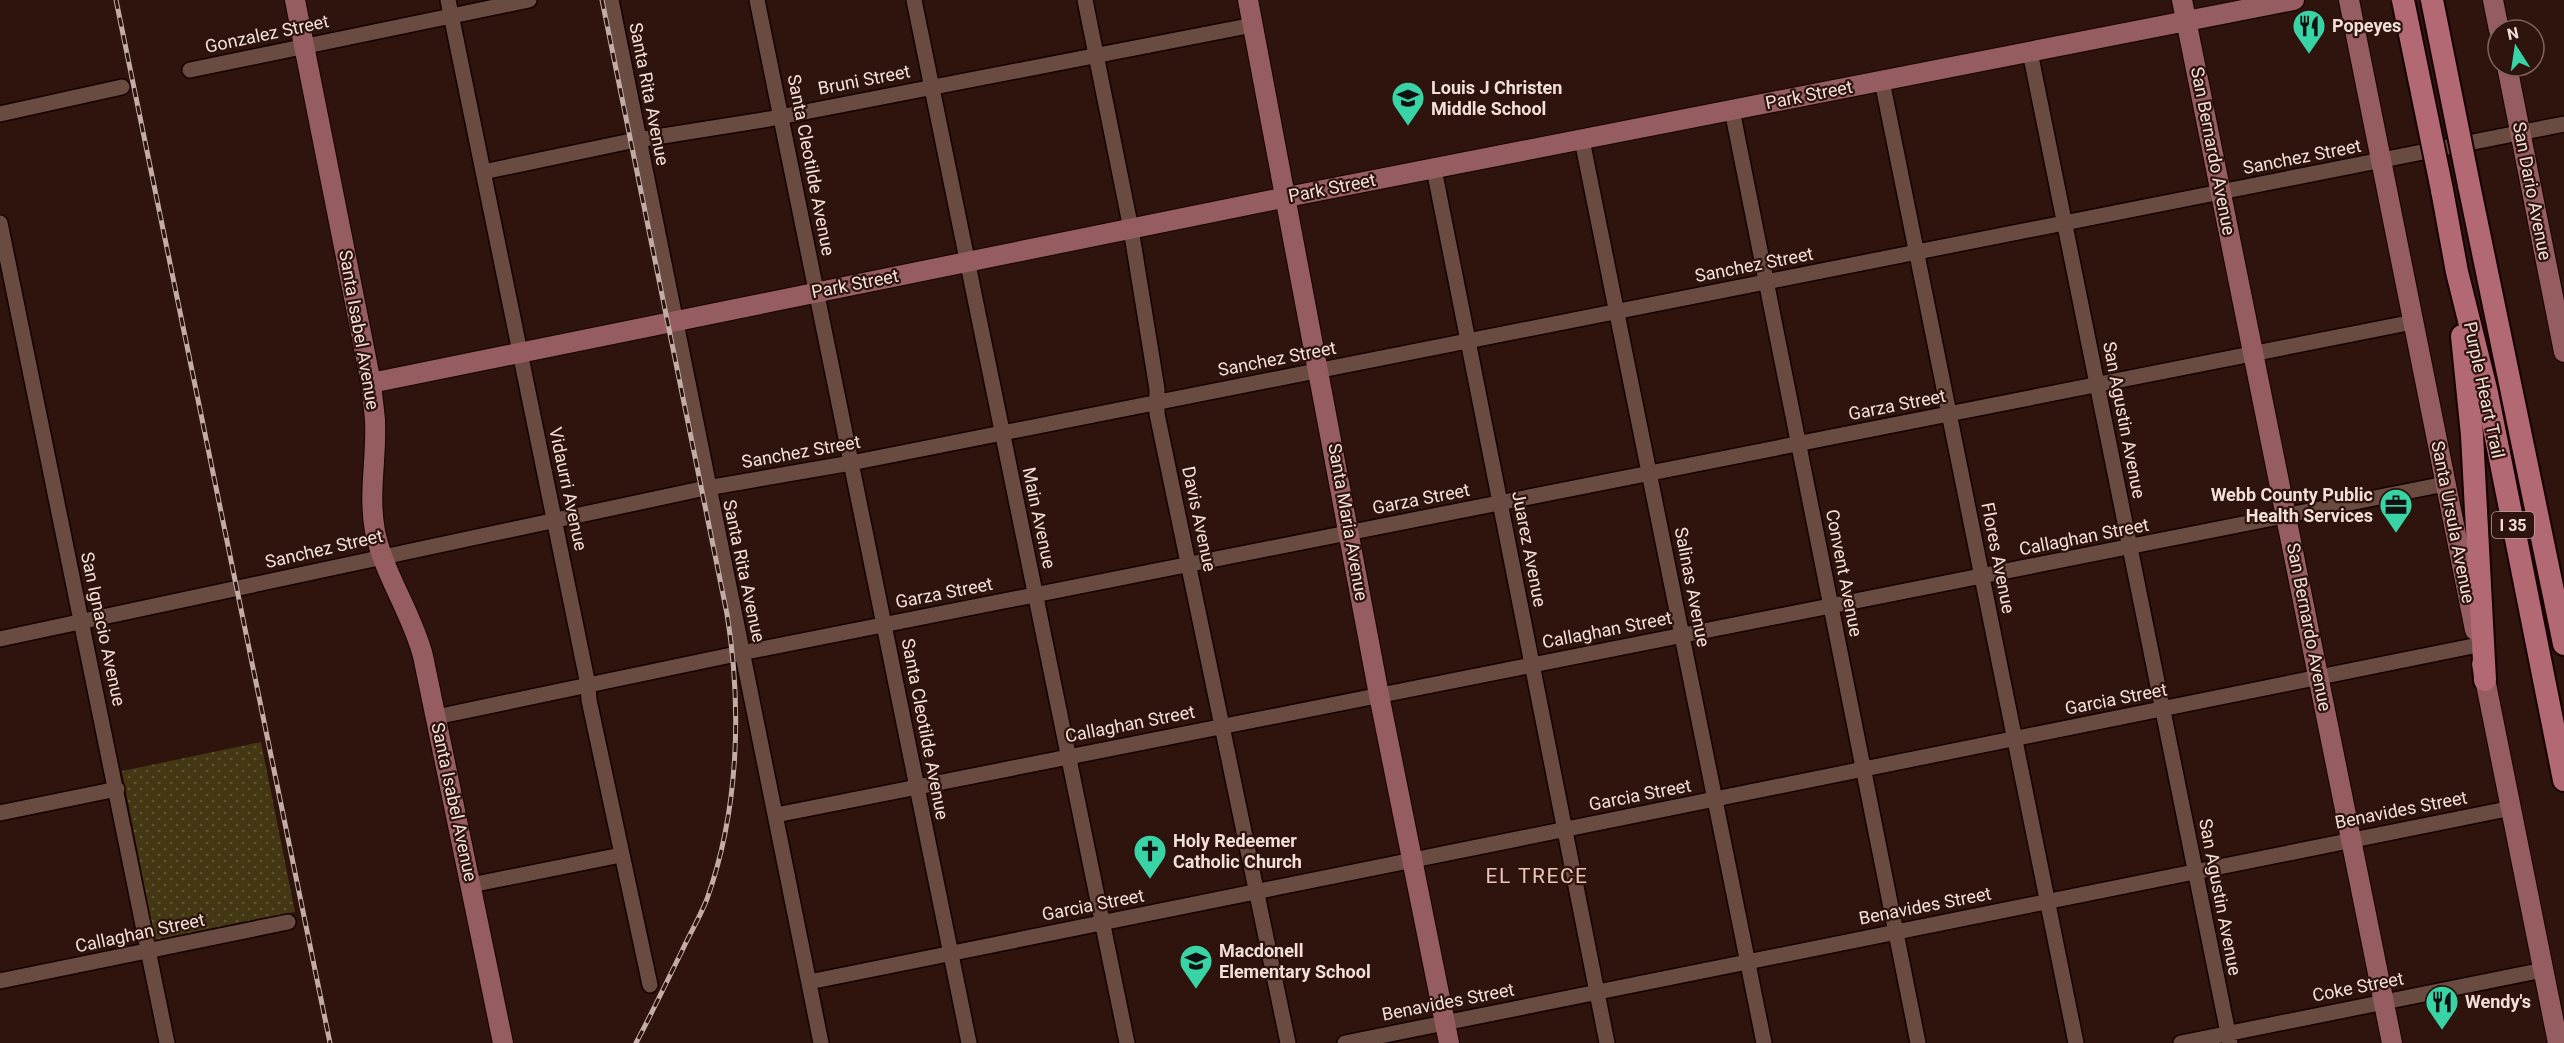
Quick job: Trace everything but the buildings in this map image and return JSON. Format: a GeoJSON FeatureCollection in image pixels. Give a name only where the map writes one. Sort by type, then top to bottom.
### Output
{"type":"FeatureCollection","features":[{"type":"Feature","properties":{"kind":"highway","name":"Purple Heart Trail"},"geometry":{"type":"LineString","coordinates":[[2403,0],[2457,272],[2487,393],[2564,780]]}},
{"type":"Feature","properties":{"kind":"highway","name":"Purple Heart Trail"},"geometry":{"type":"LineString","coordinates":[[2432,0],[2564,644]]}},
{"type":"Feature","properties":{"kind":"highway"},"geometry":{"type":"LineString","coordinates":[[2457,272],[2472,435],[2486,680]]}},
{"type":"Feature","properties":{"kind":"highway"},"geometry":{"type":"LineString","coordinates":[[2532,487],[2564,590]]}},
{"type":"Feature","properties":{"kind":"main road","name":"Santa Isabel Avenue"},"geometry":{"type":"LineString","coordinates":[[295,0],[371,383],[375,421],[371,484],[373,515],[383,556],[416,629],[503,1043]]}},
{"type":"Feature","properties":{"kind":"main road","name":"Santa Maria Avenue"},"geometry":{"type":"LineString","coordinates":[[1248,0],[1287,197],[1379,695],[1449,1043]]}},
{"type":"Feature","properties":{"kind":"main road","name":"San Bernardo Avenue"},"geometry":{"type":"LineString","coordinates":[[2182,0],[2392,1043]]}},
{"type":"Feature","properties":{"kind":"main road","name":"Park Street"},"geometry":{"type":"LineString","coordinates":[[371,383],[1287,197],[2294,0]]}},
{"type":"Feature","properties":{"kind":"main road","name":"Santa Ursula Avenue"},"geometry":{"type":"LineString","coordinates":[[2349,0],[2558,1043]]}},
{"type":"Feature","properties":{"kind":"main road"},"geometry":{"type":"LineString","coordinates":[[2493,0],[2497,18]]}},
{"type":"Feature","properties":{"kind":"main road","name":"San Dario Avenue"},"geometry":{"type":"LineString","coordinates":[[2510,78],[2558,293],[2564,352]]}},
{"type":"Feature","properties":{"kind":"street","name":"Gonzalez Street"},"geometry":{"type":"LineString","coordinates":[[190,70],[304,45],[450,8],[529,0]]}},
{"type":"Feature","properties":{"kind":"street","name":"Santa Rita Avenue"},"geometry":{"type":"LineString","coordinates":[[611,0],[821,1043]]}},
{"type":"Feature","properties":{"kind":"street","name":"Santa Cleotilde Avenue"},"geometry":{"type":"LineString","coordinates":[[757,0],[969,1043]]}},
{"type":"Feature","properties":{"kind":"street","name":"Main Avenue"},"geometry":{"type":"LineString","coordinates":[[914,0],[1127,1043]]}},
{"type":"Feature","properties":{"kind":"street","name":"Davis Avenue"},"geometry":{"type":"LineString","coordinates":[[1085,0],[1131,229],[1157,414],[1288,1043]]}},
{"type":"Feature","properties":{"kind":"street","name":"Vidaurri Avenue"},"geometry":{"type":"LineString","coordinates":[[450,8],[588,685],[589,700],[650,985]]}},
{"type":"Feature","properties":{"kind":"street","name":"Bruni Street"},"geometry":{"type":"LineString","coordinates":[[483,172],[638,139],[781,116],[1253,25]]}},
{"type":"Feature","properties":{"kind":"street","name":"San Agustin Avenue"},"geometry":{"type":"LineString","coordinates":[[2030,52],[2229,1038]]}},
{"type":"Feature","properties":{"kind":"street","name":"Flores Avenue"},"geometry":{"type":"LineString","coordinates":[[1882,81],[2076,1043]]}},
{"type":"Feature","properties":{"kind":"street"},"geometry":{"type":"LineString","coordinates":[[0,114],[122,87]]}},
{"type":"Feature","properties":{"kind":"street","name":"Convent Avenue"},"geometry":{"type":"LineString","coordinates":[[1732,110],[1918,1043]]}},
{"type":"Feature","properties":{"kind":"street","name":"Sanchez Street"},"geometry":{"type":"LineString","coordinates":[[0,639],[708,488],[851,463],[2564,124]]}},
{"type":"Feature","properties":{"kind":"street","name":"Salinas Avenue"},"geometry":{"type":"LineString","coordinates":[[1582,140],[1764,1043]]}},
{"type":"Feature","properties":{"kind":"street","name":"Juarez Avenue"},"geometry":{"type":"LineString","coordinates":[[1434,169],[1607,1043]]}},
{"type":"Feature","properties":{"kind":"street","name":"San Ignacio Avenue"},"geometry":{"type":"LineString","coordinates":[[0,223],[7,286],[117,789],[167,1043]]}},
{"type":"Feature","properties":{"kind":"street","name":"Garza Street"},"geometry":{"type":"LineString","coordinates":[[436,717],[741,653],[2413,322]]}},
{"type":"Feature","properties":{"kind":"street","name":"Callaghan Street"},"geometry":{"type":"LineString","coordinates":[[776,815],[2445,484]]}},
{"type":"Feature","properties":{"kind":"street","name":"Garcia Street"},"geometry":{"type":"LineString","coordinates":[[809,982],[2478,645]]}},
{"type":"Feature","properties":{"kind":"street"},"geometry":{"type":"LineString","coordinates":[[0,813],[117,789]]}},
{"type":"Feature","properties":{"kind":"street","name":"Benavides Street"},"geometry":{"type":"LineString","coordinates":[[1345,1043],[2512,808]]}},
{"type":"Feature","properties":{"kind":"street"},"geometry":{"type":"LineString","coordinates":[[471,885],[621,855]]}},
{"type":"Feature","properties":{"kind":"street","name":"Callaghan Street"},"geometry":{"type":"LineString","coordinates":[[0,981],[288,922]]}},
{"type":"Feature","properties":{"kind":"street","name":"Coke Street"},"geometry":{"type":"LineString","coordinates":[[2181,1043],[2229,1038],[2384,1002],[2543,970]]}},
{"type":"Feature","properties":{"kind":"shaded area"},"geometry":{"type":"Polygon","coordinates":[[[261,742],[295,912],[155,940],[122,771],[261,742]]]}},
{"type":"Feature","properties":{"kind":"railway"},"geometry":{"type":"LineString","coordinates":[[116,0],[330,1043]]}},
{"type":"Feature","properties":{"kind":"railway"},"geometry":{"type":"LineString","coordinates":[[602,0],[727,614],[735,685],[735,758],[726,830],[718,865],[707,899],[636,1043]]}},
{"type":"Feature","properties":{"kind":"place","name":"Popeyes"},"geometry":{"type":"Point","coordinates":[2309,55]}},
{"type":"Feature","properties":{"kind":"place","name":"Louis J Christen Middle School"},"geometry":{"type":"Point","coordinates":[1408,127]}},
{"type":"Feature","properties":{"kind":"place","name":"Webb County Public Health Services"},"geometry":{"type":"Point","coordinates":[2396,534]}},
{"type":"Feature","properties":{"kind":"place","name":"Holy Redeemer Catholic Church"},"geometry":{"type":"Point","coordinates":[1150,880]}},
{"type":"Feature","properties":{"kind":"place","name":"Macdonell Elementary School"},"geometry":{"type":"Point","coordinates":[1196,990]}},
{"type":"Feature","properties":{"kind":"place","name":"Wendy's"},"geometry":{"type":"Point","coordinates":[2442,1031]}},
{"type":"Feature","properties":{"kind":"district","name":"EL TRECE"},"geometry":{"type":"Point","coordinates":[1537,876]}}]}
